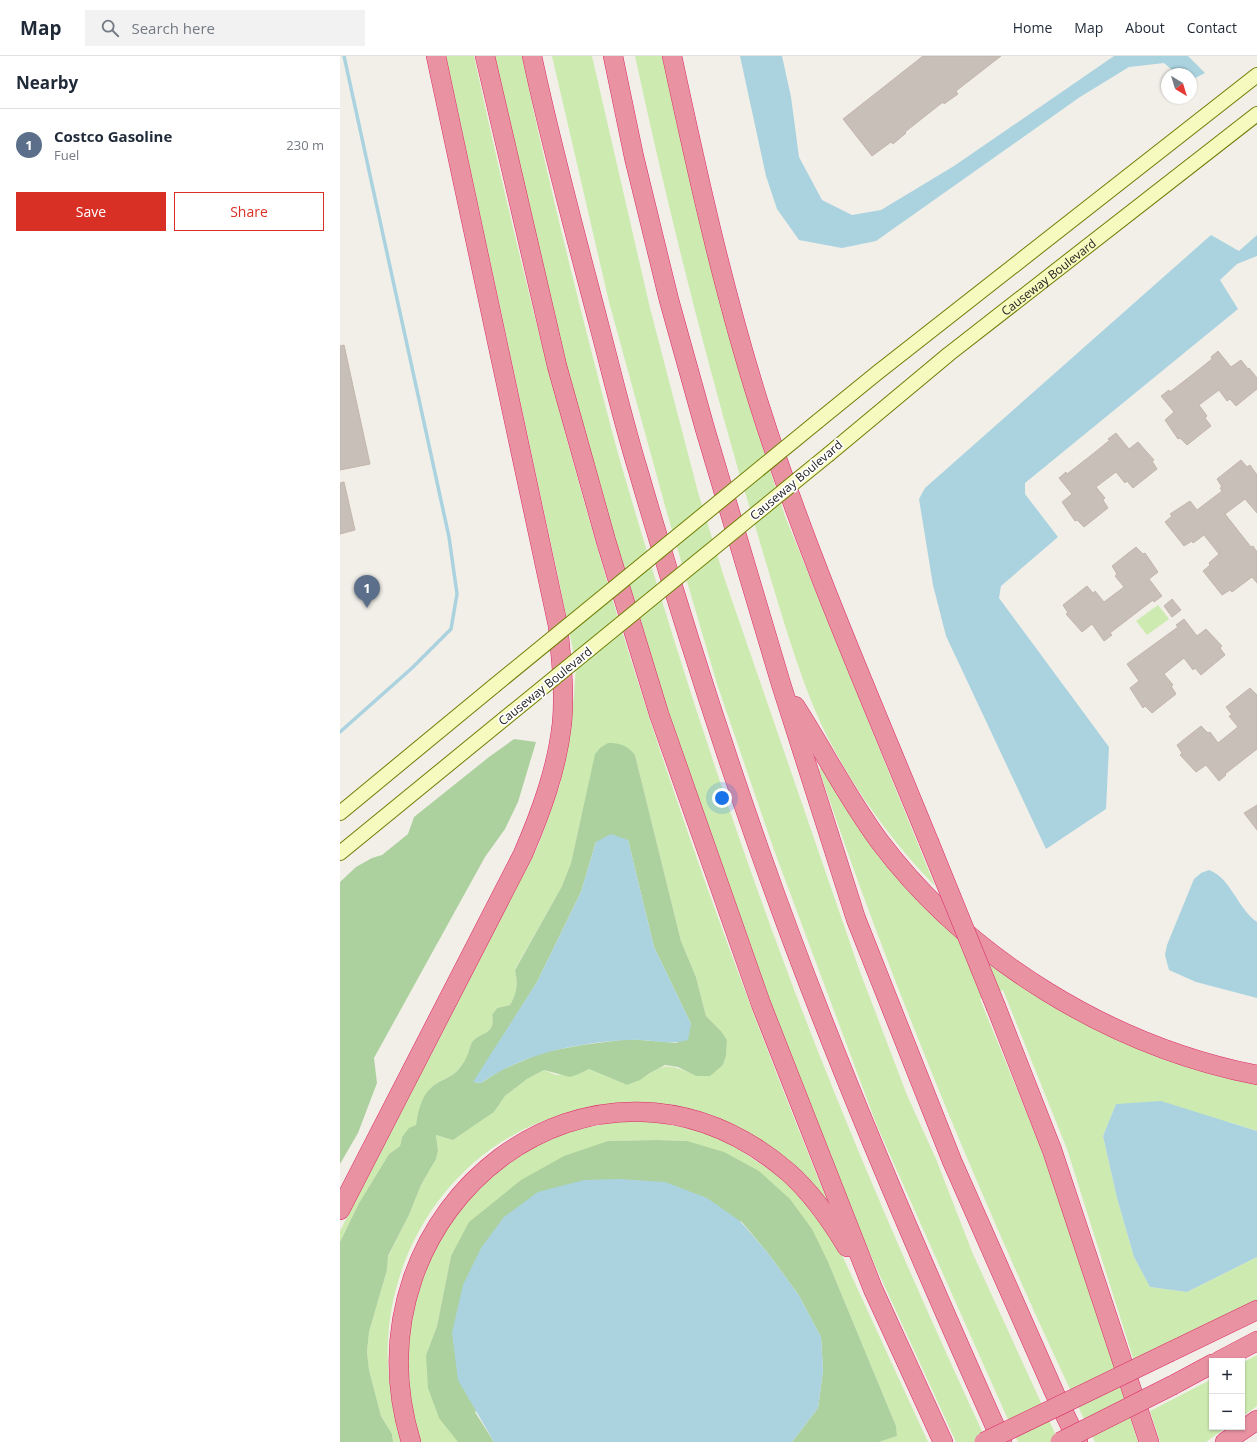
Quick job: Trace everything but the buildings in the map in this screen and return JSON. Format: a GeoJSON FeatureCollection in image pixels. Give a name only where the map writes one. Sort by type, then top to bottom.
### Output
{"type":"FeatureCollection","features":[{"type":"Feature","properties":{"kind":"highway"},"geometry":{"type":"LineString","coordinates":[[340,1210],[523,854],[544,804],[562,724],[563,692],[558,626],[436,56]]}},
{"type":"Feature","properties":{"kind":"highway"},"geometry":{"type":"LineString","coordinates":[[485,56],[557,366],[606,541],[659,714],[761,1004],[873,1289],[943,1442]]}},
{"type":"Feature","properties":{"kind":"highway"},"geometry":{"type":"LineString","coordinates":[[532,56],[549,137],[637,468],[721,736],[760,852],[810,988],[870,1139],[930,1281],[1002,1442]]}},
{"type":"Feature","properties":{"kind":"highway"},"geometry":{"type":"LineString","coordinates":[[613,56],[634,156],[669,300],[705,429],[781,684],[856,919],[952,1161],[1052,1387],[1078,1442]]}},
{"type":"Feature","properties":{"kind":"highway"},"geometry":{"type":"LineString","coordinates":[[672,56],[715,242],[748,368],[767,430],[806,540],[996,1007],[1052,1150],[1149,1442]]}},
{"type":"Feature","properties":{"kind":"highway"},"geometry":{"type":"LineString","coordinates":[[781,684],[848,795],[881,842],[920,888],[986,949],[1020,974],[1055,996],[1092,1018],[1129,1036],[1204,1062],[1257,1075]]}},
{"type":"Feature","properties":{"kind":"highway"},"geometry":{"type":"LineString","coordinates":[[411,1442],[399,1406],[394,1381],[393,1351],[398,1299],[404,1276],[413,1253],[438,1210],[470,1174],[487,1160],[520,1138],[565,1120],[615,1112],[671,1115],[699,1122],[725,1132],[747,1143],[784,1168],[807,1190],[833,1224],[873,1289]]}},
{"type":"Feature","properties":{"kind":"highway"},"geometry":{"type":"LineString","coordinates":[[984,1442],[1257,1310]]}},
{"type":"Feature","properties":{"kind":"highway"},"geometry":{"type":"LineString","coordinates":[[1225,1358],[1257,1341]]}},
{"type":"Feature","properties":{"kind":"highway"},"geometry":{"type":"LineString","coordinates":[[1060,1442],[1209,1366]]}},
{"type":"Feature","properties":{"kind":"highway"},"geometry":{"type":"LineString","coordinates":[[1245,1423],[1257,1414]]}},
{"type":"Feature","properties":{"kind":"highway"},"geometry":{"type":"LineString","coordinates":[[1225,1442],[1257,1420]]}},
{"type":"Feature","properties":{"kind":"highway"},"geometry":{"type":"LineString","coordinates":[[1222,1442],[1236,1430]]}},
{"type":"Feature","properties":{"kind":"main road"},"geometry":{"type":"LineString","coordinates":[[340,813],[908,348],[1257,75]]}},
{"type":"Feature","properties":{"kind":"main road","name":"Causeway Boulevard"},"geometry":{"type":"LineString","coordinates":[[340,853],[829,454],[949,354],[1257,114]]}},
{"type":"Feature","properties":{"kind":"green space"},"geometry":{"type":"Polygon","coordinates":[[[446,56],[474,56],[518,248],[550,375],[584,501],[626,645],[678,805],[706,885],[765,1043],[827,1200],[825,1202],[780,1156],[748,1135],[732,1128],[607,1107],[574,1112],[523,1130],[479,1158],[443,1195],[415,1239],[396,1287],[388,1339],[391,1391],[406,1442],[393,1442],[392,1434],[381,1416],[369,1370],[367,1352],[369,1332],[387,1270],[388,1257],[409,1215],[421,1185],[436,1159],[438,1151],[436,1135],[453,1140],[494,1112],[505,1096],[527,1079],[544,1070],[556,1075],[579,1074],[589,1069],[627,1085],[660,1068],[666,1067],[673,1067],[683,1070],[696,1076],[723,1065],[726,1056],[727,1040],[721,1031],[706,1016],[696,977],[681,941],[635,755],[592,769],[571,863],[562,886],[515,969],[516,988],[510,1005],[497,1008],[492,1015],[492,1027],[474,1040],[470,1046],[468,1056],[457,1071],[435,1084],[426,1094],[416,1125],[402,1137],[400,1146],[389,1154],[359,1203],[340,1242],[340,1231],[538,846],[560,784],[569,741],[574,695],[576,665],[446,56]]]}},
{"type":"Feature","properties":{"kind":"green space"},"geometry":{"type":"Polygon","coordinates":[[[494,56],[522,56],[563,240],[621,464],[666,615],[740,841],[794,990],[862,1159],[923,1301],[987,1442],[956,1442],[874,1263],[807,1103],[716,858],[650,657],[588,452],[554,322],[494,56]]]}},
{"type":"Feature","properties":{"kind":"green space"},"geometry":{"type":"Polygon","coordinates":[[[552,56],[592,56],[650,308],[698,492],[724,577],[859,969],[907,1095],[936,1159],[973,1254],[1059,1442],[1018,1442],[877,1126],[774,850],[717,684],[667,513],[609,302],[552,56]]]}},
{"type":"Feature","properties":{"kind":"green space"},"geometry":{"type":"Polygon","coordinates":[[[635,56],[662,56],[727,328],[753,418],[785,516],[935,886],[904,852],[876,816],[850,778],[828,738],[802,678],[738,469],[696,315],[670,212],[635,56]]]}},
{"type":"Feature","properties":{"kind":"green space"},"geometry":{"type":"Polygon","coordinates":[[[1158,605],[1169,619],[1147,635],[1136,621],[1158,605]]]}},
{"type":"Feature","properties":{"kind":"green space"},"geometry":{"type":"Polygon","coordinates":[[[514,739],[536,742],[518,802],[505,829],[485,857],[374,1058],[377,1083],[358,1133],[340,1164],[340,882],[356,867],[372,858],[382,855],[408,834],[414,817],[514,739]]]}},
{"type":"Feature","properties":{"kind":"green space"},"geometry":{"type":"Polygon","coordinates":[[[608,743],[616,743],[626,747],[635,755],[681,941],[696,977],[706,1016],[721,1031],[727,1040],[726,1056],[723,1065],[710,1076],[696,1076],[678,1067],[665,1065],[640,1080],[627,1085],[589,1069],[570,1077],[544,1070],[527,1079],[505,1096],[494,1112],[453,1140],[436,1135],[438,1151],[436,1159],[421,1185],[409,1215],[388,1256],[387,1270],[369,1332],[367,1352],[369,1370],[381,1416],[392,1434],[393,1442],[340,1442],[340,1242],[359,1203],[389,1154],[400,1146],[402,1137],[409,1128],[416,1125],[419,1109],[426,1094],[436,1084],[458,1070],[465,1060],[474,1040],[492,1027],[492,1015],[497,1008],[510,1005],[516,988],[515,970],[562,886],[571,863],[595,754],[600,748],[608,743]],[[628,840],[596,842],[581,892],[537,982],[474,1082],[481,1083],[501,1070],[544,1052],[629,1039],[677,1043],[691,1024],[654,947],[628,840]]]}},
{"type":"Feature","properties":{"kind":"green space"},"geometry":{"type":"Polygon","coordinates":[[[821,768],[856,822],[998,970],[1048,1004],[1083,1023],[1130,1045],[1188,1067],[1257,1085],[1257,1131],[1229,1122],[1116,1104],[1103,1136],[1117,1198],[1134,1257],[1150,1287],[1187,1292],[1257,1257],[1257,1301],[1134,1361],[1067,1149],[1003,990],[980,999],[1040,1146],[1081,1263],[1138,1442],[1095,1442],[1038,1320],[966,1156],[897,986],[834,813],[819,769],[821,768]]]}},
{"type":"Feature","properties":{"kind":"green space"},"geometry":{"type":"Polygon","coordinates":[[[636,1118],[716,1134],[798,1189],[842,1255],[928,1442],[879,1442],[897,1436],[896,1426],[829,1264],[687,1141],[657,1140],[608,1141],[451,1256],[437,1326],[426,1355],[458,1442],[419,1442],[400,1349],[440,1217],[538,1137],[636,1118]]]}},
{"type":"Feature","properties":{"kind":"green space"},"geometry":{"type":"Polygon","coordinates":[[[608,1141],[687,1141],[724,1152],[759,1171],[790,1199],[812,1229],[829,1264],[896,1426],[897,1436],[879,1442],[792,1442],[818,1408],[823,1371],[821,1337],[798,1294],[767,1252],[741,1221],[475,1412],[494,1442],[458,1442],[439,1418],[428,1388],[426,1355],[437,1326],[451,1256],[469,1222],[521,1180],[564,1156],[608,1141]]]}},
{"type":"Feature","properties":{"kind":"green space"},"geometry":{"type":"Polygon","coordinates":[[[1257,1355],[1257,1406],[1245,1415],[1245,1394],[1245,1361],[1257,1355]]]}},
{"type":"Feature","properties":{"kind":"green space"},"geometry":{"type":"Polygon","coordinates":[[[1209,1381],[1209,1430],[1223,1430],[1206,1442],[1160,1442],[1150,1411],[1209,1381]]]}},
{"type":"Feature","properties":{"kind":"water"},"geometry":{"type":"Polygon","coordinates":[[[740,56],[782,56],[791,97],[799,157],[822,200],[852,215],[881,210],[954,166],[1114,56],[1188,56],[1205,73],[1197,77],[1197,68],[1170,68],[1164,63],[1129,67],[1080,97],[876,241],[842,248],[799,240],[777,209],[766,176],[740,56]]]}},
{"type":"Feature","properties":{"kind":"water"},"geometry":{"type":"Polygon","coordinates":[[[1211,235],[1239,251],[1257,235],[1257,256],[1237,264],[1220,280],[1238,309],[1025,483],[1025,494],[1058,537],[1001,586],[999,598],[1109,747],[1106,809],[1046,849],[946,636],[933,585],[919,499],[925,488],[1211,235]]]}},
{"type":"Feature","properties":{"kind":"water"},"geometry":{"type":"Polygon","coordinates":[[[611,834],[628,840],[654,947],[691,1024],[688,1040],[681,1042],[643,1040],[609,1041],[570,1047],[551,1051],[515,1064],[481,1083],[473,1082],[537,982],[581,892],[596,842],[611,834]]]}},
{"type":"Feature","properties":{"kind":"water"},"geometry":{"type":"Polygon","coordinates":[[[1209,870],[1217,874],[1229,886],[1244,909],[1257,922],[1257,998],[1196,982],[1169,970],[1165,955],[1167,945],[1194,879],[1201,873],[1209,870]]]}},
{"type":"Feature","properties":{"kind":"water"},"geometry":{"type":"Polygon","coordinates":[[[1161,1101],[1257,1131],[1257,1257],[1187,1292],[1150,1287],[1134,1257],[1117,1198],[1103,1136],[1116,1104],[1161,1101]]]}},
{"type":"Feature","properties":{"kind":"water"},"geometry":{"type":"Polygon","coordinates":[[[619,1179],[665,1182],[707,1198],[740,1221],[767,1252],[798,1294],[821,1337],[823,1371],[818,1408],[792,1442],[494,1442],[458,1380],[452,1333],[463,1285],[481,1248],[504,1217],[538,1192],[584,1180],[619,1179]]]}},
{"type":"Feature","properties":{"kind":"waterway"},"geometry":{"type":"LineString","coordinates":[[340,732],[412,668],[451,629],[457,594],[449,537],[344,56]]}},
{"type":"Feature","properties":{"kind":"place","name":"Costco Gasoline"},"geometry":{"type":"Point","coordinates":[367,608]}}]}
